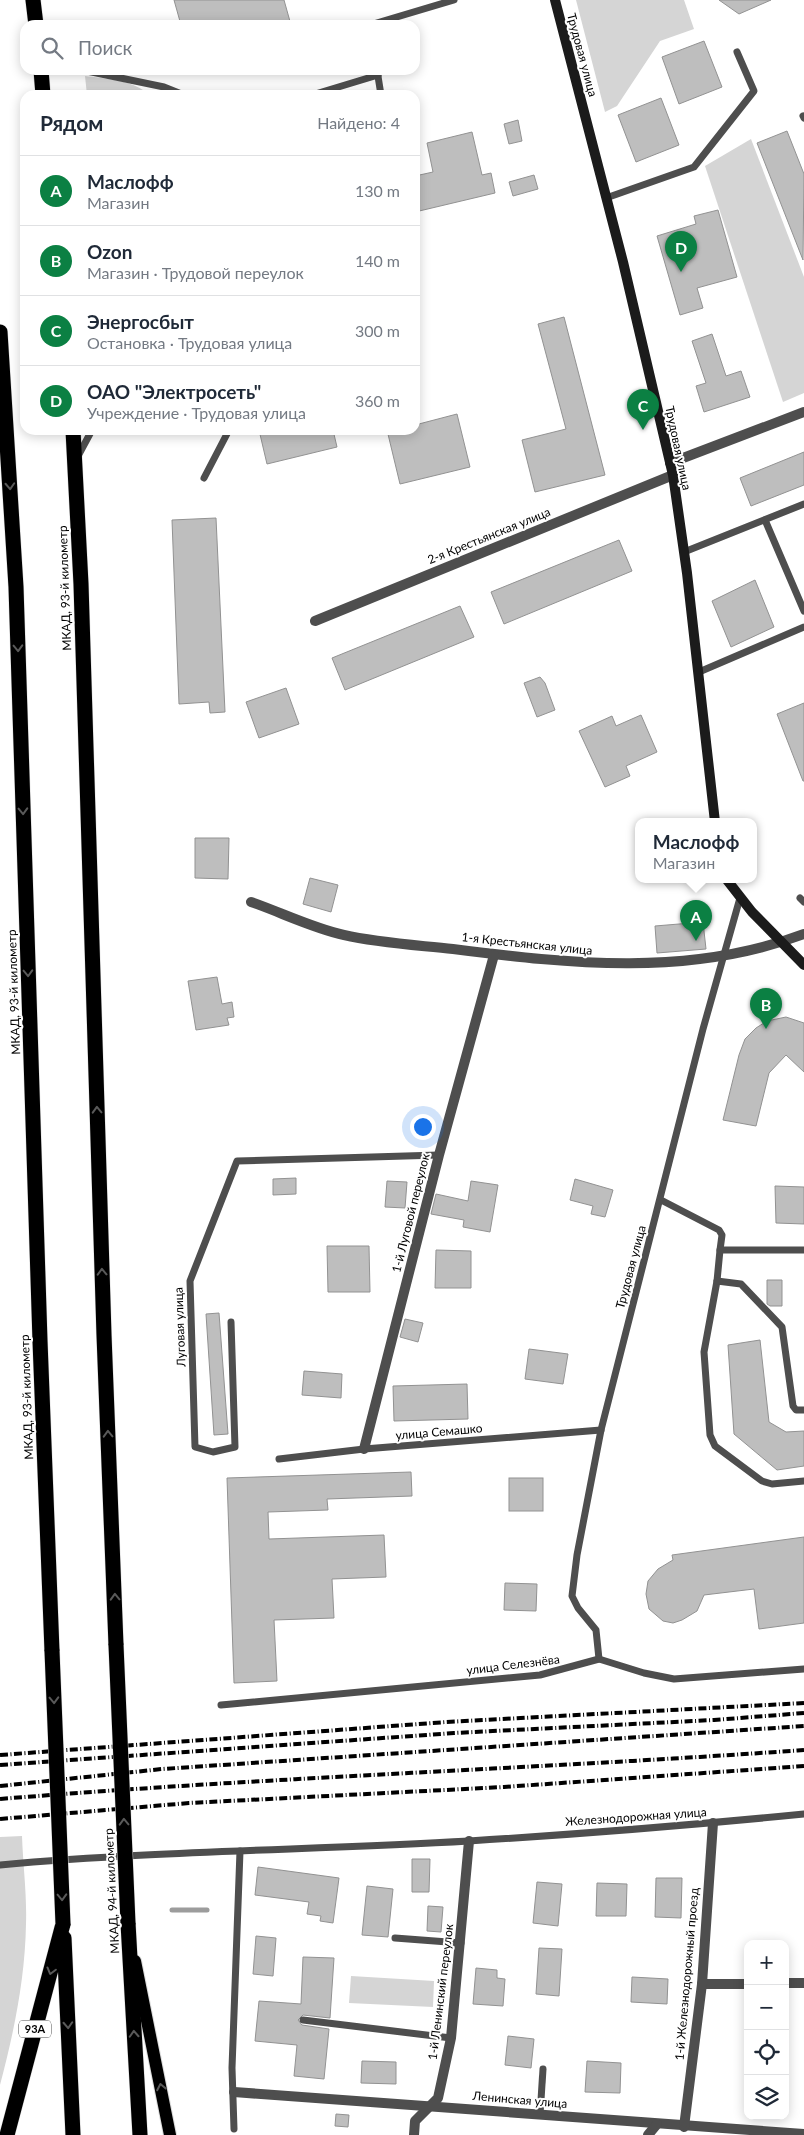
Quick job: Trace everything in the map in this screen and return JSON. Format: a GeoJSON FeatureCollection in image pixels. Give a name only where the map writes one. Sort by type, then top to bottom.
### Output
{"type":"FeatureCollection","features":[{"type":"Feature","properties":{"kind":"highway"},"geometry":{"type":"LineString","coordinates":[[33,0],[35,20]]}},
{"type":"Feature","properties":{"kind":"highway"},"geometry":{"type":"LineString","coordinates":[[41,75],[42,90]]}},
{"type":"Feature","properties":{"kind":"highway","name":"МКАД, 93-й километр"},"geometry":{"type":"LineString","coordinates":[[0,332],[16,587],[40,1331],[63,1924]]}},
{"type":"Feature","properties":{"kind":"highway","name":"МКАД, 93-й километр"},"geometry":{"type":"LineString","coordinates":[[73,435],[76,461],[104,1335],[116,1646]]}},
{"type":"Feature","properties":{"kind":"highway","name":"МКАД, 94-й километр"},"geometry":{"type":"LineString","coordinates":[[116,1646],[128,1923],[140,2135]]}},
{"type":"Feature","properties":{"kind":"highway"},"geometry":{"type":"LineString","coordinates":[[63,1924],[73,2135]]}},
{"type":"Feature","properties":{"kind":"highway","name":"93A"},"geometry":{"type":"LineString","coordinates":[[7,2135],[63,1924]]}},
{"type":"Feature","properties":{"kind":"main road","name":"Трудовая улица"},"geometry":{"type":"LineString","coordinates":[[555,0],[606,198],[673,475],[699,672],[716,818]]}},
{"type":"Feature","properties":{"kind":"main road"},"geometry":{"type":"LineString","coordinates":[[729,883],[740,898],[804,966]]}},
{"type":"Feature","properties":{"kind":"main road"},"geometry":{"type":"LineString","coordinates":[[128,1923],[170,2135]]}},
{"type":"Feature","properties":{"kind":"street"},"geometry":{"type":"LineString","coordinates":[[670,463],[804,412]]}},
{"type":"Feature","properties":{"kind":"street","name":"2-я Крестьянская улица"},"geometry":{"type":"LineString","coordinates":[[315,621],[673,475]]}},
{"type":"Feature","properties":{"kind":"street","name":"1-я Крестьянская улица"},"geometry":{"type":"LineString","coordinates":[[251,902],[343,935],[494,954],[605,965],[660,964],[725,956],[782,943],[804,934]]}},
{"type":"Feature","properties":{"kind":"street","name":"1-й Луговой переулок"},"geometry":{"type":"LineString","coordinates":[[364,1449],[439,1154],[494,954]]}},
{"type":"Feature","properties":{"kind":"street","name":"1-й Железнодорожный проезд"},"geometry":{"type":"LineString","coordinates":[[684,2126],[702,1984],[713,1823]]}},
{"type":"Feature","properties":{"kind":"street","name":"1-й Ленинский переулок"},"geometry":{"type":"LineString","coordinates":[[414,2135],[415,2121],[438,2098],[451,2038],[469,1841]]}},
{"type":"Feature","properties":{"kind":"street"},"geometry":{"type":"LineString","coordinates":[[789,1983],[804,1983]]}},
{"type":"Feature","properties":{"kind":"street"},"geometry":{"type":"LineString","coordinates":[[702,1984],[744,1984]]}},
{"type":"Feature","properties":{"kind":"street","name":"Ленинская улица"},"geometry":{"type":"LineString","coordinates":[[234,2092],[804,2134]]}},
{"type":"Feature","properties":{"kind":"street"},"geometry":{"type":"LineString","coordinates":[[648,2135],[657,2124]]}},
{"type":"Feature","properties":{"kind":"lane"},"geometry":{"type":"LineString","coordinates":[[387,20],[454,0]]}},
{"type":"Feature","properties":{"kind":"lane"},"geometry":{"type":"LineString","coordinates":[[606,198],[694,167],[754,91],[738,52]]}},
{"type":"Feature","properties":{"kind":"lane"},"geometry":{"type":"LineString","coordinates":[[106,75],[172,90]]}},
{"type":"Feature","properties":{"kind":"lane"},"geometry":{"type":"LineString","coordinates":[[327,90],[372,75]]}},
{"type":"Feature","properties":{"kind":"lane"},"geometry":{"type":"LineString","coordinates":[[378,75],[380,90]]}},
{"type":"Feature","properties":{"kind":"lane"},"geometry":{"type":"LineString","coordinates":[[76,461],[89,435]]}},
{"type":"Feature","properties":{"kind":"lane"},"geometry":{"type":"LineString","coordinates":[[204,478],[226,435]]}},
{"type":"Feature","properties":{"kind":"lane"},"geometry":{"type":"LineString","coordinates":[[684,552],[804,504]]}},
{"type":"Feature","properties":{"kind":"lane"},"geometry":{"type":"LineString","coordinates":[[765,520],[804,611]]}},
{"type":"Feature","properties":{"kind":"lane"},"geometry":{"type":"LineString","coordinates":[[699,672],[804,627]]}},
{"type":"Feature","properties":{"kind":"lane","name":"Трудовая улица"},"geometry":{"type":"LineString","coordinates":[[599,1659],[596,1630],[578,1608],[572,1596],[576,1562],[601,1430],[703,1029],[740,898]]}},
{"type":"Feature","properties":{"kind":"lane","name":"Луговая улица"},"geometry":{"type":"LineString","coordinates":[[231,1322],[234,1447],[213,1452],[195,1447],[190,1281],[238,1161],[439,1154]]}},
{"type":"Feature","properties":{"kind":"lane"},"geometry":{"type":"LineString","coordinates":[[661,1200],[719,1230],[722,1239],[717,1281],[704,1352],[711,1441],[714,1446],[768,1484],[804,1481]]}},
{"type":"Feature","properties":{"kind":"lane"},"geometry":{"type":"LineString","coordinates":[[720,1250],[804,1250]]}},
{"type":"Feature","properties":{"kind":"lane"},"geometry":{"type":"LineString","coordinates":[[717,1281],[741,1284],[782,1327],[793,1406],[796,1410],[804,1410]]}},
{"type":"Feature","properties":{"kind":"lane","name":"улица Семашко"},"geometry":{"type":"LineString","coordinates":[[279,1458],[364,1449],[601,1430]]}},
{"type":"Feature","properties":{"kind":"lane"},"geometry":{"type":"LineString","coordinates":[[599,1659],[644,1673],[674,1679],[804,1669]]}},
{"type":"Feature","properties":{"kind":"lane","name":"улица Селезнёва"},"geometry":{"type":"LineString","coordinates":[[221,1706],[540,1675],[599,1659]]}},
{"type":"Feature","properties":{"kind":"lane","name":"Железнодорожная улица"},"geometry":{"type":"LineString","coordinates":[[0,1865],[240,1850],[469,1841],[713,1823],[804,1814]]}},
{"type":"Feature","properties":{"kind":"lane"},"geometry":{"type":"LineString","coordinates":[[234,2129],[232,2068],[240,1850]]}},
{"type":"Feature","properties":{"kind":"lane"},"geometry":{"type":"LineString","coordinates":[[394,1938],[461,1943]]}},
{"type":"Feature","properties":{"kind":"lane"},"geometry":{"type":"LineString","coordinates":[[303,2020],[451,2038]]}},
{"type":"Feature","properties":{"kind":"lane"},"geometry":{"type":"LineString","coordinates":[[540,2114],[543,2069]]}},
{"type":"Feature","properties":{"kind":"shaded area"},"geometry":{"type":"Polygon","coordinates":[[[576,0],[684,0],[694,29],[660,41],[617,106],[605,112],[576,0]]]}},
{"type":"Feature","properties":{"kind":"shaded area"},"geometry":{"type":"Polygon","coordinates":[[[85,76],[128,83],[143,90],[86,90],[85,76]]]}},
{"type":"Feature","properties":{"kind":"shaded area"},"geometry":{"type":"Polygon","coordinates":[[[751,139],[804,277],[804,393],[783,402],[705,166],[751,139]]]}},
{"type":"Feature","properties":{"kind":"shaded area"},"geometry":{"type":"Polygon","coordinates":[[[22,1836],[26,1913],[25,1945],[14,2025],[0,2085],[0,1837],[22,1836]]]}},
{"type":"Feature","properties":{"kind":"shaded area"},"geometry":{"type":"Polygon","coordinates":[[[351,1976],[434,1981],[433,2007],[349,2003],[351,1976]]]}},
{"type":"Feature","properties":{"kind":"building"},"geometry":{"type":"Polygon","coordinates":[[[174,0],[284,0],[290,20],[180,20],[174,0]]]}},
{"type":"Feature","properties":{"kind":"building"},"geometry":{"type":"Polygon","coordinates":[[[719,0],[771,0],[739,14],[719,0]]]}},
{"type":"Feature","properties":{"kind":"building"},"geometry":{"type":"Polygon","coordinates":[[[704,41],[722,87],[679,104],[662,57],[704,41]]]}},
{"type":"Feature","properties":{"kind":"building"},"geometry":{"type":"Polygon","coordinates":[[[661,98],[679,145],[636,162],[618,115],[661,98]]]}},
{"type":"Feature","properties":{"kind":"building"},"geometry":{"type":"Polygon","coordinates":[[[518,120],[522,141],[509,144],[504,124],[518,120]]]}},
{"type":"Feature","properties":{"kind":"building"},"geometry":{"type":"Polygon","coordinates":[[[787,131],[804,174],[803,260],[757,143],[787,131]]]}},
{"type":"Feature","properties":{"kind":"building"},"geometry":{"type":"Polygon","coordinates":[[[472,132],[482,175],[491,173],[495,193],[420,211],[420,175],[433,172],[427,143],[472,132]]]}},
{"type":"Feature","properties":{"kind":"building"},"geometry":{"type":"Polygon","coordinates":[[[534,175],[538,189],[513,196],[509,182],[534,175]]]}},
{"type":"Feature","properties":{"kind":"building"},"geometry":{"type":"Polygon","coordinates":[[[718,210],[737,277],[697,288],[703,308],[680,315],[657,236],[696,224],[694,216],[718,210]]]}},
{"type":"Feature","properties":{"kind":"building"},"geometry":{"type":"Polygon","coordinates":[[[564,317],[605,475],[535,492],[522,440],[566,429],[538,324],[564,317]]]}},
{"type":"Feature","properties":{"kind":"building"},"geometry":{"type":"Polygon","coordinates":[[[712,334],[726,376],[741,371],[750,397],[704,412],[696,386],[706,383],[692,341],[712,334]]]}},
{"type":"Feature","properties":{"kind":"building"},"geometry":{"type":"Polygon","coordinates":[[[457,414],[470,467],[400,484],[388,435],[420,435],[420,424],[457,414]]]}},
{"type":"Feature","properties":{"kind":"building"},"geometry":{"type":"Polygon","coordinates":[[[260,435],[334,435],[337,447],[267,464],[260,435]]]}},
{"type":"Feature","properties":{"kind":"building"},"geometry":{"type":"Polygon","coordinates":[[[804,452],[804,485],[751,506],[740,478],[804,452]]]}},
{"type":"Feature","properties":{"kind":"building"},"geometry":{"type":"Polygon","coordinates":[[[216,518],[225,712],[210,713],[209,702],[179,704],[172,520],[216,518]]]}},
{"type":"Feature","properties":{"kind":"building"},"geometry":{"type":"Polygon","coordinates":[[[619,540],[632,571],[504,624],[491,592],[619,540]]]}},
{"type":"Feature","properties":{"kind":"building"},"geometry":{"type":"Polygon","coordinates":[[[755,580],[774,627],[731,647],[712,601],[755,580]]]}},
{"type":"Feature","properties":{"kind":"building"},"geometry":{"type":"Polygon","coordinates":[[[460,606],[474,637],[345,690],[332,658],[460,606]]]}},
{"type":"Feature","properties":{"kind":"building"},"geometry":{"type":"Polygon","coordinates":[[[540,677],[545,683],[555,710],[537,717],[524,683],[540,677]]]}},
{"type":"Feature","properties":{"kind":"building"},"geometry":{"type":"Polygon","coordinates":[[[286,688],[299,724],[259,738],[246,702],[286,688]]]}},
{"type":"Feature","properties":{"kind":"building"},"geometry":{"type":"Polygon","coordinates":[[[804,703],[804,781],[803,781],[777,714],[804,703]]]}},
{"type":"Feature","properties":{"kind":"building"},"geometry":{"type":"Polygon","coordinates":[[[641,715],[657,752],[626,766],[630,776],[605,787],[579,731],[612,716],[616,726],[641,715]]]}},
{"type":"Feature","properties":{"kind":"building"},"geometry":{"type":"Polygon","coordinates":[[[195,838],[229,838],[228,879],[195,878],[195,838]]]}},
{"type":"Feature","properties":{"kind":"building"},"geometry":{"type":"Polygon","coordinates":[[[310,878],[338,885],[331,912],[303,904],[310,878]]]}},
{"type":"Feature","properties":{"kind":"building"},"geometry":{"type":"Polygon","coordinates":[[[703,922],[706,949],[657,953],[655,926],[703,922]]]}},
{"type":"Feature","properties":{"kind":"building"},"geometry":{"type":"Polygon","coordinates":[[[217,977],[222,1004],[232,1002],[234,1017],[227,1018],[229,1025],[196,1030],[188,981],[217,977]]]}},
{"type":"Feature","properties":{"kind":"building"},"geometry":{"type":"Polygon","coordinates":[[[786,1017],[804,1023],[804,1072],[786,1055],[769,1073],[756,1126],[723,1120],[739,1055],[745,1039],[756,1028],[767,1021],[786,1017]]]}},
{"type":"Feature","properties":{"kind":"building"},"geometry":{"type":"Polygon","coordinates":[[[296,1178],[296,1194],[273,1195],[273,1179],[296,1178]]]}},
{"type":"Feature","properties":{"kind":"building"},"geometry":{"type":"Polygon","coordinates":[[[575,1179],[613,1190],[605,1217],[591,1214],[593,1206],[570,1200],[575,1179]]]}},
{"type":"Feature","properties":{"kind":"building"},"geometry":{"type":"Polygon","coordinates":[[[387,1181],[407,1182],[405,1208],[385,1207],[387,1181]]]}},
{"type":"Feature","properties":{"kind":"building"},"geometry":{"type":"Polygon","coordinates":[[[471,1181],[498,1185],[490,1232],[463,1227],[464,1220],[431,1214],[436,1194],[468,1201],[471,1181]]]}},
{"type":"Feature","properties":{"kind":"building"},"geometry":{"type":"Polygon","coordinates":[[[775,1186],[804,1187],[804,1224],[776,1223],[775,1186]]]}},
{"type":"Feature","properties":{"kind":"building"},"geometry":{"type":"Polygon","coordinates":[[[327,1246],[369,1246],[370,1292],[328,1292],[327,1246]]]}},
{"type":"Feature","properties":{"kind":"building"},"geometry":{"type":"Polygon","coordinates":[[[436,1250],[471,1251],[471,1288],[435,1288],[436,1250]]]}},
{"type":"Feature","properties":{"kind":"building"},"geometry":{"type":"Polygon","coordinates":[[[767,1280],[782,1280],[782,1306],[770,1306],[767,1304],[767,1280]]]}},
{"type":"Feature","properties":{"kind":"building"},"geometry":{"type":"Polygon","coordinates":[[[219,1313],[228,1434],[214,1435],[206,1314],[219,1313]]]}},
{"type":"Feature","properties":{"kind":"building"},"geometry":{"type":"Polygon","coordinates":[[[405,1319],[423,1323],[418,1342],[400,1337],[405,1319]]]}},
{"type":"Feature","properties":{"kind":"building"},"geometry":{"type":"Polygon","coordinates":[[[760,1340],[769,1422],[786,1432],[804,1431],[804,1466],[777,1470],[734,1434],[728,1345],[760,1340]]]}},
{"type":"Feature","properties":{"kind":"building"},"geometry":{"type":"Polygon","coordinates":[[[529,1349],[568,1354],[563,1384],[525,1379],[529,1349]]]}},
{"type":"Feature","properties":{"kind":"building"},"geometry":{"type":"Polygon","coordinates":[[[304,1371],[342,1374],[341,1398],[302,1395],[304,1371]]]}},
{"type":"Feature","properties":{"kind":"building"},"geometry":{"type":"Polygon","coordinates":[[[467,1384],[468,1419],[394,1421],[393,1386],[467,1384]]]}},
{"type":"Feature","properties":{"kind":"building"},"geometry":{"type":"Polygon","coordinates":[[[411,1472],[412,1496],[327,1499],[328,1510],[268,1512],[269,1539],[384,1535],[386,1577],[332,1579],[334,1618],[274,1620],[277,1681],[234,1683],[227,1478],[411,1472]]]}},
{"type":"Feature","properties":{"kind":"building"},"geometry":{"type":"Polygon","coordinates":[[[509,1478],[543,1478],[543,1511],[509,1511],[509,1478]]]}},
{"type":"Feature","properties":{"kind":"building"},"geometry":{"type":"Polygon","coordinates":[[[804,1537],[804,1623],[759,1629],[754,1589],[704,1595],[697,1611],[673,1623],[663,1621],[649,1609],[646,1594],[648,1581],[658,1569],[673,1560],[672,1555],[804,1537]]]}},
{"type":"Feature","properties":{"kind":"building"},"geometry":{"type":"Polygon","coordinates":[[[505,1583],[537,1584],[536,1611],[504,1610],[505,1583]]]}},
{"type":"Feature","properties":{"kind":"building"},"geometry":{"type":"Polygon","coordinates":[[[412,1859],[430,1859],[429,1892],[412,1892],[412,1859]]]}},
{"type":"Feature","properties":{"kind":"building"},"geometry":{"type":"Polygon","coordinates":[[[258,1867],[339,1878],[333,1923],[320,1921],[321,1916],[307,1914],[309,1902],[255,1895],[258,1867]]]}},
{"type":"Feature","properties":{"kind":"building"},"geometry":{"type":"Polygon","coordinates":[[[656,1878],[682,1878],[681,1918],[655,1917],[656,1878]]]}},
{"type":"Feature","properties":{"kind":"building"},"geometry":{"type":"Polygon","coordinates":[[[537,1882],[562,1884],[558,1926],[533,1923],[537,1882]]]}},
{"type":"Feature","properties":{"kind":"building"},"geometry":{"type":"Polygon","coordinates":[[[597,1883],[627,1884],[626,1916],[596,1916],[597,1883]]]}},
{"type":"Feature","properties":{"kind":"building"},"geometry":{"type":"Polygon","coordinates":[[[367,1886],[393,1889],[388,1937],[362,1935],[367,1886]]]}},
{"type":"Feature","properties":{"kind":"building"},"geometry":{"type":"Polygon","coordinates":[[[428,1906],[443,1907],[441,1932],[427,1931],[428,1906]]]}},
{"type":"Feature","properties":{"kind":"building"},"geometry":{"type":"Polygon","coordinates":[[[256,1936],[276,1938],[273,1976],[253,1974],[256,1936]]]}},
{"type":"Feature","properties":{"kind":"building"},"geometry":{"type":"Polygon","coordinates":[[[539,1948],[562,1949],[559,1996],[536,1994],[539,1948]]]}},
{"type":"Feature","properties":{"kind":"building"},"geometry":{"type":"Polygon","coordinates":[[[303,1957],[334,1958],[330,2018],[303,2015],[298,2020],[302,2025],[329,2029],[324,2079],[294,2076],[297,2045],[255,2041],[259,2001],[301,2004],[303,1957]]]}},
{"type":"Feature","properties":{"kind":"building"},"geometry":{"type":"Polygon","coordinates":[[[476,1968],[497,1970],[497,1978],[505,1979],[503,2006],[473,2004],[476,1968]]]}},
{"type":"Feature","properties":{"kind":"building"},"geometry":{"type":"Polygon","coordinates":[[[632,1977],[668,1979],[667,2004],[631,2002],[632,1977]]]}},
{"type":"Feature","properties":{"kind":"building"},"geometry":{"type":"Polygon","coordinates":[[[508,2036],[534,2039],[531,2068],[505,2065],[508,2036]]]}},
{"type":"Feature","properties":{"kind":"building"},"geometry":{"type":"Polygon","coordinates":[[[362,2061],[396,2062],[396,2084],[361,2083],[362,2061]]]}},
{"type":"Feature","properties":{"kind":"building"},"geometry":{"type":"Polygon","coordinates":[[[587,2061],[621,2063],[620,2093],[585,2092],[587,2061]]]}},
{"type":"Feature","properties":{"kind":"building"},"geometry":{"type":"Polygon","coordinates":[[[336,2114],[349,2115],[348,2127],[335,2126],[336,2114]]]}},
{"type":"Feature","properties":{"kind":"waterway"},"geometry":{"type":"LineString","coordinates":[[172,1910],[207,1910]]}},
{"type":"Feature","properties":{"kind":"railway"},"geometry":{"type":"LineString","coordinates":[[0,1755],[446,1722],[804,1703]]}},
{"type":"Feature","properties":{"kind":"railway"},"geometry":{"type":"LineString","coordinates":[[0,1765],[454,1733],[714,1720],[804,1713]]}},
{"type":"Feature","properties":{"kind":"railway"},"geometry":{"type":"LineString","coordinates":[[0,1786],[162,1769],[804,1726]]}},
{"type":"Feature","properties":{"kind":"railway"},"geometry":{"type":"LineString","coordinates":[[0,1799],[100,1791],[804,1750]]}},
{"type":"Feature","properties":{"kind":"railway"},"geometry":{"type":"LineString","coordinates":[[0,1819],[189,1803],[504,1787],[804,1766]]}},
{"type":"Feature","properties":{"kind":"place","name":"ОАО \"Электросеть\""},"geometry":{"type":"Point","coordinates":[681,272]}},
{"type":"Feature","properties":{"kind":"place","name":"Энергосбыт"},"geometry":{"type":"Point","coordinates":[643,430]}},
{"type":"Feature","properties":{"kind":"place","name":"Маслофф"},"geometry":{"type":"Point","coordinates":[696,941]}},
{"type":"Feature","properties":{"kind":"place","name":"Ozon"},"geometry":{"type":"Point","coordinates":[766,1029]}}]}
